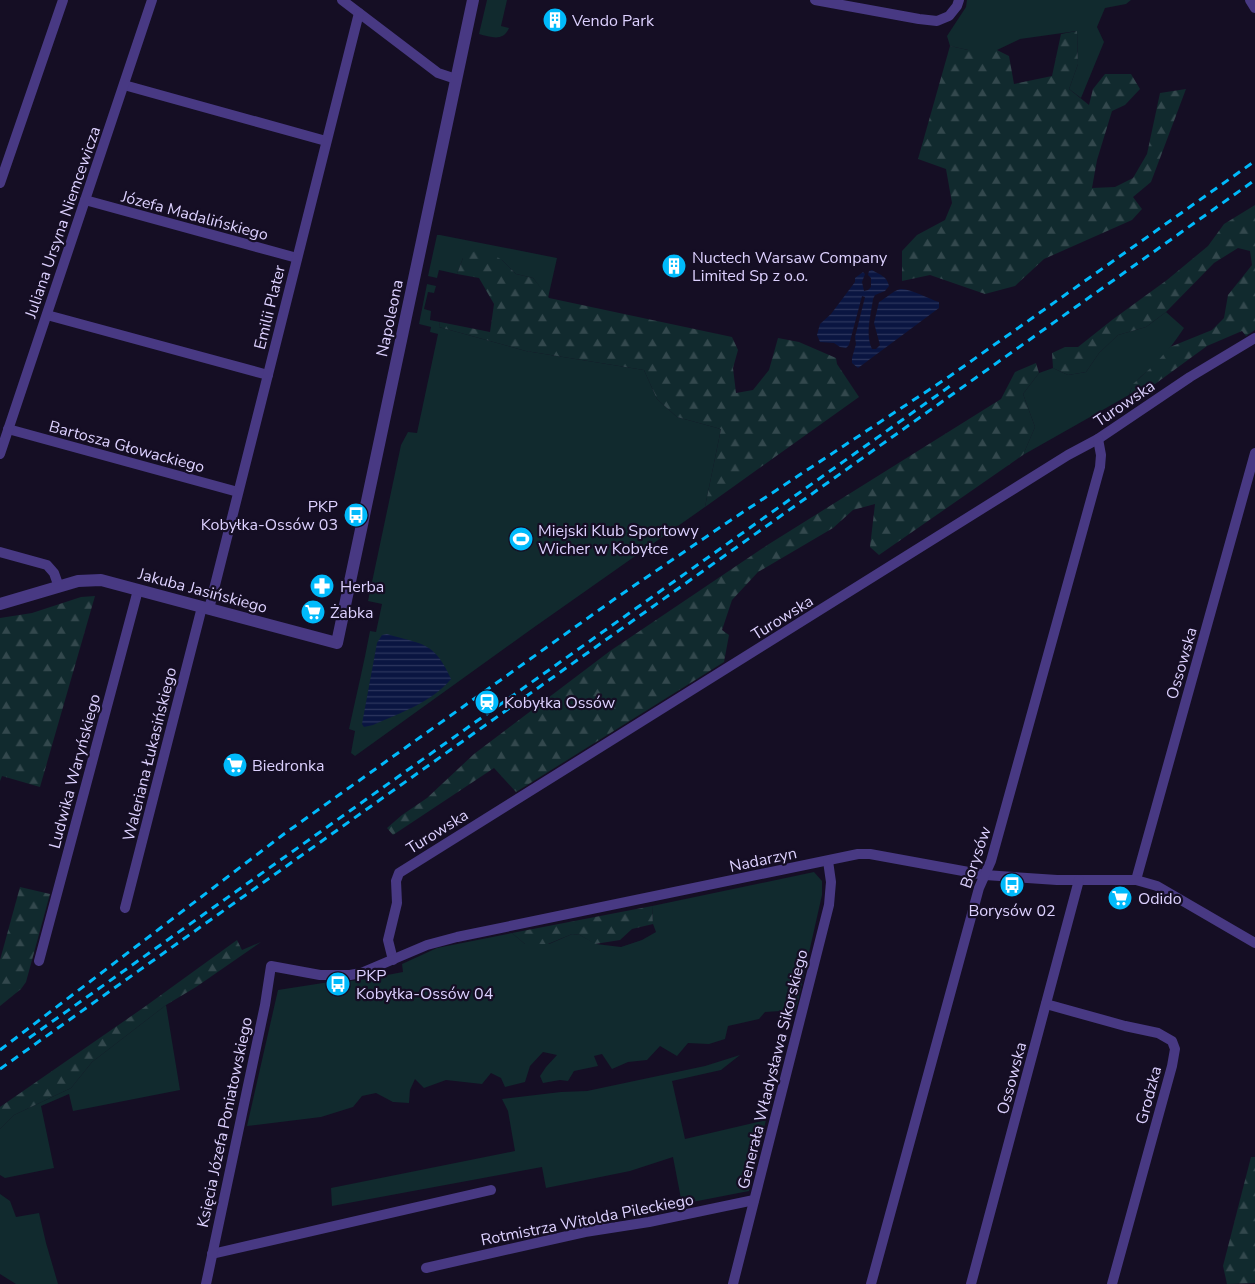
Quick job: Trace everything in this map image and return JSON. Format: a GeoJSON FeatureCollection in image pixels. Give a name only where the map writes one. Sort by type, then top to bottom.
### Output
{"type":"FeatureCollection","features":[{"type":"Feature","properties":{"kind":"street"},"geometry":{"type":"LineString","coordinates":[[0,183],[63,0]]}},
{"type":"Feature","properties":{"kind":"street","name":"Juliana Ursyna Niemcewicza"},"geometry":{"type":"LineString","coordinates":[[0,454],[152,0]]}},
{"type":"Feature","properties":{"kind":"street"},"geometry":{"type":"LineString","coordinates":[[342,0],[357,8],[438,73],[456,79]]}},
{"type":"Feature","properties":{"kind":"street","name":"Napoleona"},"geometry":{"type":"LineString","coordinates":[[337,643],[473,0]]}},
{"type":"Feature","properties":{"kind":"street"},"geometry":{"type":"LineString","coordinates":[[814,0],[937,21],[949,16],[959,0]]}},
{"type":"Feature","properties":{"kind":"street"},"geometry":{"type":"LineString","coordinates":[[1250,0],[1255,8]]}},
{"type":"Feature","properties":{"kind":"street","name":"Emilii Plater"},"geometry":{"type":"LineString","coordinates":[[206,608],[268,375],[357,8]]}},
{"type":"Feature","properties":{"kind":"street"},"geometry":{"type":"LineString","coordinates":[[124,85],[326,142]]}},
{"type":"Feature","properties":{"kind":"street","name":"Józefa Madalińskiego"},"geometry":{"type":"LineString","coordinates":[[85,200],[297,258]]}},
{"type":"Feature","properties":{"kind":"street"},"geometry":{"type":"LineString","coordinates":[[47,315],[268,375]]}},
{"type":"Feature","properties":{"kind":"street","name":"Turowska"},"geometry":{"type":"LineString","coordinates":[[393,960],[388,940],[396,903],[396,881],[399,873],[1098,438],[1190,377],[1255,338]]}},
{"type":"Feature","properties":{"kind":"street","name":"Bartosza Głowackiego"},"geometry":{"type":"LineString","coordinates":[[8,429],[238,492]]}},
{"type":"Feature","properties":{"kind":"street","name":"Borysów"},"geometry":{"type":"LineString","coordinates":[[871,1284],[979,888],[992,861],[1100,467],[1101,455],[1098,438]]}},
{"type":"Feature","properties":{"kind":"street","name":"Ossowska"},"geometry":{"type":"LineString","coordinates":[[1136,880],[1255,453]]}},
{"type":"Feature","properties":{"kind":"street"},"geometry":{"type":"LineString","coordinates":[[0,552],[47,565],[54,573],[59,587]]}},
{"type":"Feature","properties":{"kind":"street","name":"Jakuba Jasińskiego"},"geometry":{"type":"LineString","coordinates":[[0,604],[78,581],[93,579],[111,582],[337,643]]}},
{"type":"Feature","properties":{"kind":"street","name":"Ludwika Waryńskiego"},"geometry":{"type":"LineString","coordinates":[[39,961],[138,590]]}},
{"type":"Feature","properties":{"kind":"street","name":"Waleriana Łukasińskiego"},"geometry":{"type":"LineString","coordinates":[[125,908],[206,608]]}},
{"type":"Feature","properties":{"kind":"street","name":"Nadarzyn"},"geometry":{"type":"LineString","coordinates":[[271,966],[320,975],[339,976],[361,973],[427,945],[457,937],[858,854],[870,854],[985,875],[1079,880],[1136,880],[1157,886],[1255,943]]}},
{"type":"Feature","properties":{"kind":"street","name":"Generała Władysława Sikorskiego"},"geometry":{"type":"LineString","coordinates":[[733,1284],[829,905],[831,882],[828,861]]}},
{"type":"Feature","properties":{"kind":"street","name":"Ossowska"},"geometry":{"type":"LineString","coordinates":[[971,1284],[1079,880]]}},
{"type":"Feature","properties":{"kind":"street","name":"Księcia Józefa Poniatowskiego"},"geometry":{"type":"LineString","coordinates":[[206,1284],[271,966]]}},
{"type":"Feature","properties":{"kind":"street","name":"Grodzka"},"geometry":{"type":"LineString","coordinates":[[1046,1004],[1158,1033],[1172,1041],[1175,1050],[1112,1284]]}},
{"type":"Feature","properties":{"kind":"street"},"geometry":{"type":"LineString","coordinates":[[212,1254],[492,1190]]}},
{"type":"Feature","properties":{"kind":"street","name":"Rotmistrza Witolda Pileckiego"},"geometry":{"type":"LineString","coordinates":[[426,1268],[585,1232],[649,1222],[754,1200]]}},
{"type":"Feature","properties":{"kind":"green space"},"geometry":{"type":"Polygon","coordinates":[[[487,0],[507,0],[501,26],[509,28],[500,37],[479,34],[487,0]]]}},
{"type":"Feature","properties":{"kind":"green space"},"geometry":{"type":"Polygon","coordinates":[[[967,0],[1131,0],[1126,4],[1105,8],[1097,27],[1104,42],[1081,98],[1069,89],[1078,64],[1077,31],[1020,39],[997,50],[968,50],[950,46],[947,36],[966,7],[967,0]]]}},
{"type":"Feature","properties":{"kind":"green space"},"geometry":{"type":"Polygon","coordinates":[[[1077,31],[1078,64],[1069,89],[1089,105],[1093,89],[1105,74],[1131,74],[1140,89],[1125,105],[1112,111],[1097,160],[1092,188],[1115,187],[1133,178],[1147,154],[1160,93],[1186,89],[1151,182],[1133,197],[1142,209],[1132,220],[1044,259],[1015,286],[985,294],[930,275],[902,281],[902,251],[917,235],[945,220],[952,203],[946,169],[918,159],[950,46],[968,50],[997,50],[1009,56],[1014,84],[1052,76],[1061,34],[1077,31]]]}},
{"type":"Feature","properties":{"kind":"green space"},"geometry":{"type":"Polygon","coordinates":[[[1255,205],[1255,330],[1246,336],[1242,331],[1207,346],[1155,384],[1129,395],[1133,384],[1170,347],[1212,330],[1224,318],[1228,295],[1252,265],[1250,251],[1238,248],[1214,263],[1166,312],[1146,327],[1118,335],[1099,353],[1086,372],[1068,375],[1053,368],[1052,353],[1065,347],[1078,347],[1167,280],[1208,246],[1224,224],[1255,205]]]}},
{"type":"Feature","properties":{"kind":"green space"},"geometry":{"type":"Polygon","coordinates":[[[437,235],[557,258],[548,298],[533,278],[516,274],[502,260],[463,258],[457,274],[439,270],[437,278],[428,276],[437,235]]]}},
{"type":"Feature","properties":{"kind":"green space"},"geometry":{"type":"Polygon","coordinates":[[[476,250],[486,250],[502,260],[516,274],[533,278],[549,298],[732,337],[738,350],[733,368],[736,393],[753,390],[769,370],[778,338],[799,342],[836,358],[837,364],[859,397],[705,507],[721,429],[677,417],[657,399],[644,370],[526,351],[439,327],[440,322],[490,332],[494,304],[479,278],[457,274],[463,258],[476,250]]]}},
{"type":"Feature","properties":{"kind":"green space","name":"Miejski Klub Sportowy Wicher w Kobyłce"},"geometry":{"type":"Polygon","coordinates":[[[427,284],[436,286],[434,293],[428,292],[424,309],[431,311],[430,320],[440,322],[439,327],[526,351],[644,370],[657,399],[677,417],[721,429],[705,507],[355,756],[351,753],[355,731],[349,729],[370,631],[376,632],[382,604],[368,601],[401,445],[408,432],[417,433],[438,334],[430,332],[431,327],[419,324],[427,284]]]}},
{"type":"Feature","properties":{"kind":"green space"},"geometry":{"type":"Polygon","coordinates":[[[1166,312],[1184,328],[1157,363],[1137,380],[1129,395],[1023,455],[1035,427],[1023,394],[1039,373],[1053,368],[1068,375],[1086,372],[1099,353],[1118,335],[1146,327],[1166,312]]]}},
{"type":"Feature","properties":{"kind":"green space"},"geometry":{"type":"Polygon","coordinates":[[[1036,363],[1039,373],[1023,394],[1035,427],[1023,455],[879,555],[870,547],[875,504],[853,510],[833,528],[758,572],[732,600],[722,630],[729,635],[724,662],[516,792],[494,768],[393,835],[387,828],[427,798],[474,754],[610,651],[769,544],[1001,399],[1015,372],[1036,363]]]}},
{"type":"Feature","properties":{"kind":"green space"},"geometry":{"type":"Polygon","coordinates":[[[95,596],[40,787],[2,776],[0,781],[0,618],[32,613],[81,597],[95,596]]]}},
{"type":"Feature","properties":{"kind":"green space"},"geometry":{"type":"Polygon","coordinates":[[[814,872],[822,881],[822,895],[796,1010],[765,1012],[759,1019],[728,1026],[725,1039],[709,1044],[688,1043],[677,1056],[660,1046],[647,1060],[628,1062],[612,1069],[602,1054],[594,1056],[598,1066],[574,1071],[568,1081],[560,1080],[543,1083],[540,1076],[557,1055],[543,1052],[530,1066],[525,1082],[505,1087],[501,1078],[491,1073],[482,1084],[446,1080],[424,1088],[415,1079],[410,1090],[409,1103],[393,1102],[376,1093],[362,1096],[353,1107],[321,1117],[247,1126],[278,990],[323,983],[361,980],[403,972],[402,964],[437,948],[512,933],[525,944],[549,944],[572,934],[580,935],[596,944],[621,947],[642,940],[656,932],[653,924],[652,906],[814,872]]]}},
{"type":"Feature","properties":{"kind":"green space"},"geometry":{"type":"Polygon","coordinates":[[[20,887],[50,894],[26,982],[21,989],[0,1006],[0,960],[20,887]]]}},
{"type":"Feature","properties":{"kind":"green space"},"geometry":{"type":"Polygon","coordinates":[[[652,906],[653,924],[632,929],[620,940],[595,944],[580,935],[572,934],[548,944],[525,944],[512,933],[652,906]]]}},
{"type":"Feature","properties":{"kind":"green space"},"geometry":{"type":"Polygon","coordinates":[[[237,940],[242,950],[261,942],[196,987],[166,1005],[92,1062],[71,1088],[14,1115],[0,1129],[0,1107],[237,940]]]}},
{"type":"Feature","properties":{"kind":"green space"},"geometry":{"type":"Polygon","coordinates":[[[166,1005],[180,1090],[73,1111],[69,1094],[41,1106],[54,1168],[5,1178],[0,1175],[0,1129],[14,1115],[71,1088],[92,1062],[166,1005]]]}},
{"type":"Feature","properties":{"kind":"green space"},"geometry":{"type":"Polygon","coordinates":[[[740,1055],[721,1070],[672,1081],[685,1139],[766,1120],[749,1191],[682,1204],[673,1157],[630,1171],[546,1188],[542,1167],[332,1206],[331,1188],[515,1151],[508,1111],[502,1099],[587,1091],[705,1066],[740,1055]]]}},
{"type":"Feature","properties":{"kind":"green space"},"geometry":{"type":"Polygon","coordinates":[[[1251,1157],[1255,1157],[1255,1283],[1227,1284],[1223,1266],[1251,1157]]]}},
{"type":"Feature","properties":{"kind":"green space"},"geometry":{"type":"Polygon","coordinates":[[[0,1194],[10,1201],[16,1217],[39,1213],[58,1284],[16,1284],[0,1274],[0,1194]]]}},
{"type":"Feature","properties":{"kind":"shaded area"},"geometry":{"type":"Polygon","coordinates":[[[872,270],[885,278],[889,286],[885,291],[875,295],[873,299],[869,330],[872,349],[876,349],[880,345],[874,323],[879,302],[895,291],[904,289],[914,292],[939,302],[939,308],[858,368],[852,363],[852,358],[865,297],[862,296],[849,345],[846,348],[834,343],[820,342],[817,335],[820,324],[831,314],[855,282],[855,278],[863,272],[865,274],[862,282],[864,291],[871,287],[871,278],[868,275],[869,271],[872,270]]]}},
{"type":"Feature","properties":{"kind":"shaded area"},"geometry":{"type":"Polygon","coordinates":[[[387,634],[426,646],[439,657],[451,679],[435,694],[415,706],[373,725],[364,727],[362,724],[377,643],[382,635],[387,634]]]}},
{"type":"Feature","properties":{"kind":"railway"},"geometry":{"type":"LineString","coordinates":[[0,1050],[284,834],[616,598],[950,376],[1255,161]]}},
{"type":"Feature","properties":{"kind":"railway"},"geometry":{"type":"LineString","coordinates":[[0,1069],[1255,180]]}},
{"type":"Feature","properties":{"kind":"railway"},"geometry":{"type":"LineString","coordinates":[[29,1038],[953,384]]}},
{"type":"Feature","properties":{"kind":"place","name":"Vendo Park"},"geometry":{"type":"Point","coordinates":[555,20]}},
{"type":"Feature","properties":{"kind":"place","name":"Nuctech Warsaw Company Limited Sp z o.o."},"geometry":{"type":"Point","coordinates":[674,266]}},
{"type":"Feature","properties":{"kind":"place","name":"PKP Kobyłka-Ossów 03"},"geometry":{"type":"Point","coordinates":[356,515]}},
{"type":"Feature","properties":{"kind":"place","name":"Miejski Klub Sportowy Wicher w Kobyłce"},"geometry":{"type":"Point","coordinates":[521,539]}},
{"type":"Feature","properties":{"kind":"place","name":"Herba"},"geometry":{"type":"Point","coordinates":[322,586]}},
{"type":"Feature","properties":{"kind":"place","name":"Żabka"},"geometry":{"type":"Point","coordinates":[313,612]}},
{"type":"Feature","properties":{"kind":"place","name":"Kobyłka Ossów"},"geometry":{"type":"Point","coordinates":[487,702]}},
{"type":"Feature","properties":{"kind":"place","name":"Biedronka"},"geometry":{"type":"Point","coordinates":[235,765]}},
{"type":"Feature","properties":{"kind":"place","name":"Borysów 02"},"geometry":{"type":"Point","coordinates":[1012,885]}},
{"type":"Feature","properties":{"kind":"place","name":"Odido"},"geometry":{"type":"Point","coordinates":[1120,898]}},
{"type":"Feature","properties":{"kind":"place","name":"PKP Kobyłka-Ossów 04"},"geometry":{"type":"Point","coordinates":[338,984]}}]}
